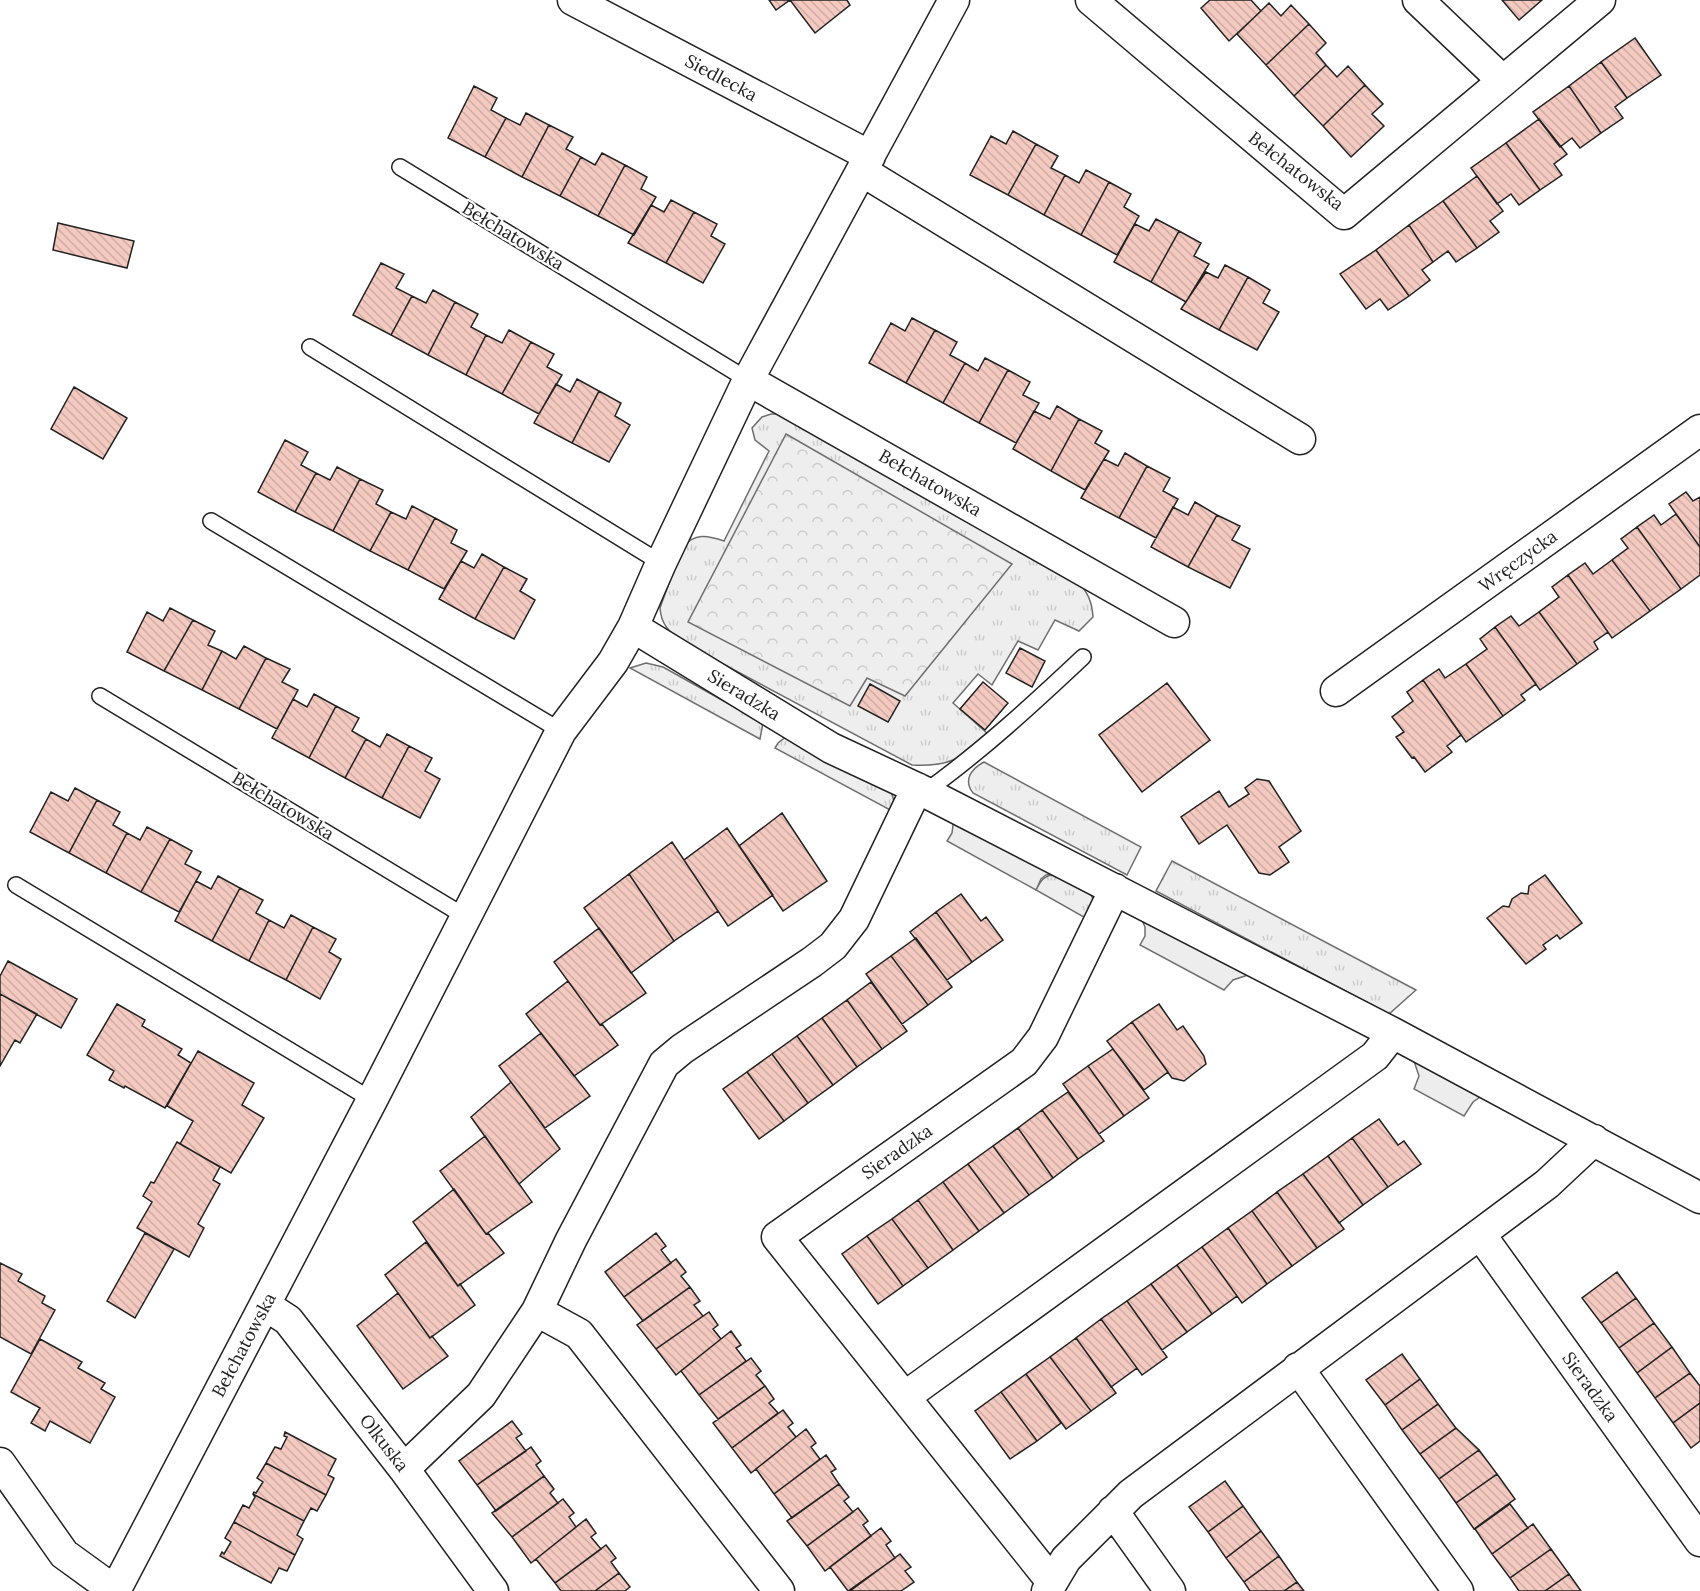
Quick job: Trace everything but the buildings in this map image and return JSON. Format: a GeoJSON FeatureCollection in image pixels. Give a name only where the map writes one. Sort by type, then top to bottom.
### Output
{"type":"FeatureCollection","features":[{"type":"Feature","properties":{"kind":"street","name":"Siedlecka"},"geometry":{"type":"LineString","coordinates":[[573,0],[866,163]]}},
{"type":"Feature","properties":{"kind":"street","name":"Bełchatowska"},"geometry":{"type":"LineString","coordinates":[[0,1463],[64,1554],[115,1591],[372,1100],[561,731],[613,662],[633,627],[661,562],[748,380],[954,0]]}},
{"type":"Feature","properties":{"kind":"street","name":"Bełchatowska"},"geometry":{"type":"LineString","coordinates":[[1091,0],[1344,214],[1600,0]]}},
{"type":"Feature","properties":{"kind":"street"},"geometry":{"type":"LineString","coordinates":[[1418,0],[1503,81]]}},
{"type":"Feature","properties":{"kind":"street"},"geometry":{"type":"LineString","coordinates":[[866,163],[1300,439]]}},
{"type":"Feature","properties":{"kind":"street","name":"Bełchatowska"},"geometry":{"type":"LineString","coordinates":[[748,380],[1174,622]]}},
{"type":"Feature","properties":{"kind":"street","name":"Wręczycka"},"geometry":{"type":"LineString","coordinates":[[1336,692],[1700,430]]}},
{"type":"Feature","properties":{"kind":"street","name":"Sieradzka"},"geometry":{"type":"LineString","coordinates":[[633,627],[831,748],[921,790],[1115,889],[1393,1033],[1700,1198]]}},
{"type":"Feature","properties":{"kind":"street"},"geometry":{"type":"LineString","coordinates":[[404,1469],[481,1395],[537,1311],[571,1240],[664,1065],[682,1049],[833,946],[854,919],[921,790]]}},
{"type":"Feature","properties":{"kind":"street","name":"Sieradzka"},"geometry":{"type":"LineString","coordinates":[[1050,1586],[906,1396],[777,1237],[1024,1062],[1043,1037],[1115,889]]}},
{"type":"Feature","properties":{"kind":"street"},"geometry":{"type":"LineString","coordinates":[[906,1396],[1375,1056],[1393,1033]]}},
{"type":"Feature","properties":{"kind":"street"},"geometry":{"type":"LineString","coordinates":[[1050,1586],[1066,1559],[1131,1494],[1547,1184],[1594,1140]]}},
{"type":"Feature","properties":{"kind":"street","name":"Sieradzka"},"geometry":{"type":"LineString","coordinates":[[1480,1234],[1700,1541]]}},
{"type":"Feature","properties":{"kind":"street","name":"Olkuska"},"geometry":{"type":"LineString","coordinates":[[265,1305],[288,1320],[404,1469],[493,1591]]}},
{"type":"Feature","properties":{"kind":"street"},"geometry":{"type":"LineString","coordinates":[[537,1311],[579,1334],[779,1591]]}},
{"type":"Feature","properties":{"kind":"street"},"geometry":{"type":"LineString","coordinates":[[1298,1368],[1458,1591]]}},
{"type":"Feature","properties":{"kind":"street"},"geometry":{"type":"LineString","coordinates":[[1113,1511],[1170,1591]]}},
{"type":"Feature","properties":{"kind":"lane","name":"Bełchatowska"},"geometry":{"type":"LineString","coordinates":[[400,167],[748,380]]}},
{"type":"Feature","properties":{"kind":"lane"},"geometry":{"type":"LineString","coordinates":[[310,347],[661,562]]}},
{"type":"Feature","properties":{"kind":"lane"},"geometry":{"type":"LineString","coordinates":[[211,521],[561,731]]}},
{"type":"Feature","properties":{"kind":"lane"},"geometry":{"type":"LineString","coordinates":[[921,790],[972,758],[1005,731],[1083,657]]}},
{"type":"Feature","properties":{"kind":"lane","name":"Bełchatowska"},"geometry":{"type":"LineString","coordinates":[[100,696],[466,917]]}},
{"type":"Feature","properties":{"kind":"lane"},"geometry":{"type":"LineString","coordinates":[[16,885],[372,1100]]}},
{"type":"Feature","properties":{"kind":"green space"},"geometry":{"type":"Polygon","coordinates":[[[778,414],[1077,580],[1086,592],[1093,617],[1079,631],[1055,620],[1038,650],[1018,641],[992,685],[978,674],[953,703],[988,734],[954,760],[936,765],[912,765],[682,642],[664,623],[660,608],[682,547],[692,539],[702,536],[724,541],[769,451],[755,440],[752,428],[762,417],[778,414]]]}},
{"type":"Feature","properties":{"kind":"green space"},"geometry":{"type":"Polygon","coordinates":[[[786,434],[1012,564],[905,696],[867,678],[850,706],[688,622],[786,434]]]}},
{"type":"Feature","properties":{"kind":"green space"},"geometry":{"type":"Polygon","coordinates":[[[646,663],[663,667],[763,723],[760,739],[630,668],[646,663]]]}},
{"type":"Feature","properties":{"kind":"green space"},"geometry":{"type":"Polygon","coordinates":[[[787,736],[889,785],[895,804],[892,811],[775,748],[787,736]]]}},
{"type":"Feature","properties":{"kind":"green space"},"geometry":{"type":"Polygon","coordinates":[[[984,762],[1141,847],[1127,875],[973,793],[969,784],[970,775],[984,762]]]}},
{"type":"Feature","properties":{"kind":"green space"},"geometry":{"type":"Polygon","coordinates":[[[1172,861],[1416,990],[1389,1014],[1156,891],[1172,861]]]}},
{"type":"Feature","properties":{"kind":"green space"},"geometry":{"type":"Polygon","coordinates":[[[1055,874],[1089,891],[1095,903],[1089,920],[1036,890],[1043,879],[1055,874]]]}},
{"type":"Feature","properties":{"kind":"shaded area"},"geometry":{"type":"Polygon","coordinates":[[[951,818],[1055,874],[1046,875],[1041,879],[1036,890],[947,841],[952,833],[951,818]]]}},
{"type":"Feature","properties":{"kind":"shaded area"},"geometry":{"type":"Polygon","coordinates":[[[1141,918],[1248,975],[1233,980],[1224,990],[1140,945],[1145,936],[1145,927],[1141,918]]]}},
{"type":"Feature","properties":{"kind":"shaded area"},"geometry":{"type":"Polygon","coordinates":[[[1414,1061],[1480,1097],[1473,1102],[1464,1116],[1414,1089],[1419,1076],[1414,1061]]]}}]}
